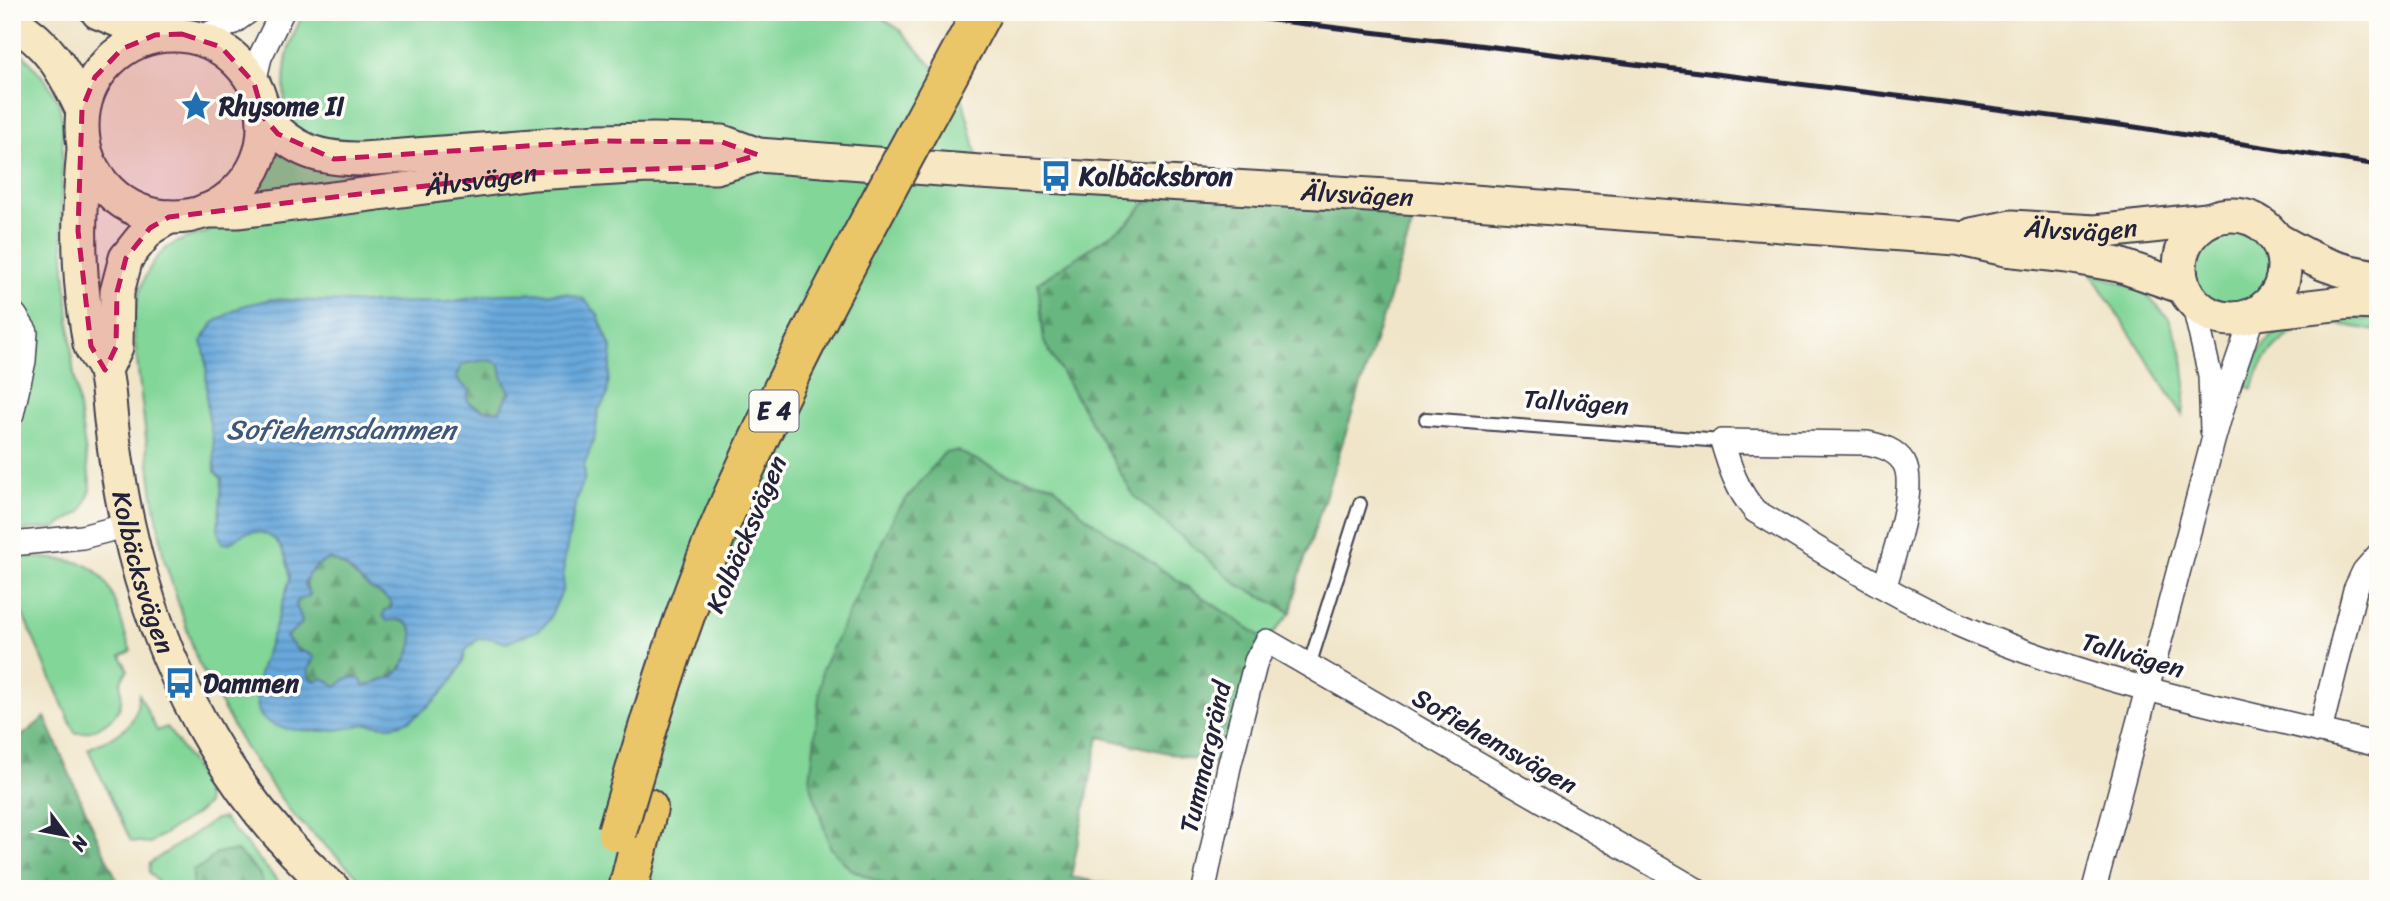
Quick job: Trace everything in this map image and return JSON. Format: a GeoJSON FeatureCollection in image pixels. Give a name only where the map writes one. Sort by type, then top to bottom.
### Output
{"type":"FeatureCollection","features":[{"type":"Feature","properties":{"kind":"highway","name":"Kolbäcksvägen"},"geometry":{"type":"LineString","coordinates":[[603,889],[645,735],[683,621],[724,516],[827,304],[982,12]]}},
{"type":"Feature","properties":{"kind":"highway","name":"Kolbäcksvägen"},"geometry":{"type":"LineString","coordinates":[[628,889],[648,808],[700,641],[773,468],[867,279],[1010,12]]}},
{"type":"Feature","properties":{"kind":"main road"},"geometry":{"type":"LineString","coordinates":[[98,12],[155,35]]}},
{"type":"Feature","properties":{"kind":"main road"},"geometry":{"type":"LineString","coordinates":[[12,22],[43,44],[64,71],[82,109],[84,149],[96,176],[113,195],[141,212],[169,217],[204,211],[220,204],[250,175],[261,149],[264,118],[254,83],[240,63],[221,47],[200,38],[182,34],[155,35],[122,49],[95,77],[82,109]]}},
{"type":"Feature","properties":{"kind":"main road","name":"Älvsvägen"},"geometry":{"type":"LineString","coordinates":[[264,118],[278,134],[293,145],[334,159],[363,159],[534,144],[654,140],[722,142],[758,155],[980,172],[1421,198],[1956,238],[2005,249],[2119,265],[2188,295]]}},
{"type":"Feature","properties":{"kind":"main road","name":"Kolbäcksvägen"},"geometry":{"type":"LineString","coordinates":[[84,149],[78,231],[82,291],[91,346],[105,370],[115,454],[128,525],[149,604],[180,683],[213,747],[250,800],[285,843],[333,889]]}},
{"type":"Feature","properties":{"kind":"main road","name":"Älvsvägen"},"geometry":{"type":"LineString","coordinates":[[204,211],[239,211],[533,173],[648,166],[716,167],[758,155]]}},
{"type":"Feature","properties":{"kind":"main road"},"geometry":{"type":"LineString","coordinates":[[2378,277],[2351,274],[2324,266],[2276,239],[2263,225],[2246,216],[2226,215],[2207,220],[2190,236],[2180,256],[2180,272],[2188,295],[2212,315],[2235,319],[2340,303],[2378,303]]}},
{"type":"Feature","properties":{"kind":"main road","name":"Kolbäcksvägen"},"geometry":{"type":"LineString","coordinates":[[105,370],[116,347],[117,292],[126,258],[150,228],[169,217]]}},
{"type":"Feature","properties":{"kind":"main road","name":"Älvsvägen"},"geometry":{"type":"LineString","coordinates":[[1956,238],[2012,227],[2095,232],[2207,220]]}},
{"type":"Feature","properties":{"kind":"main road"},"geometry":{"type":"LineString","coordinates":[[2255,314],[2271,302],[2280,288],[2284,271],[2283,255],[2276,239]]}},
{"type":"Feature","properties":{"kind":"street"},"geometry":{"type":"LineString","coordinates":[[200,38],[234,22],[248,12]]}},
{"type":"Feature","properties":{"kind":"street"},"geometry":{"type":"LineString","coordinates":[[254,83],[260,57],[282,12]]}},
{"type":"Feature","properties":{"kind":"street"},"geometry":{"type":"LineString","coordinates":[[2188,295],[2210,375],[2209,414],[2213,441]]}},
{"type":"Feature","properties":{"kind":"street"},"geometry":{"type":"LineString","coordinates":[[12,314],[26,332],[20,383],[12,414]]}},
{"type":"Feature","properties":{"kind":"street"},"geometry":{"type":"LineString","coordinates":[[2094,889],[2213,441],[2230,382],[2255,314]]}},
{"type":"Feature","properties":{"kind":"street","name":"Tallvägen"},"geometry":{"type":"LineString","coordinates":[[1885,586],[1908,496],[1905,465],[1895,453],[1882,446],[1867,443],[1722,441],[1732,475],[1742,496],[1755,511],[1885,586],[1966,628],[2105,678],[2378,746]]}},
{"type":"Feature","properties":{"kind":"street"},"geometry":{"type":"LineString","coordinates":[[12,544],[82,537],[128,525]]}},
{"type":"Feature","properties":{"kind":"street"},"geometry":{"type":"LineString","coordinates":[[2320,731],[2355,590],[2364,571],[2378,555]]}},
{"type":"Feature","properties":{"kind":"street","name":"Sofiehemsvägen"},"geometry":{"type":"LineString","coordinates":[[1267,641],[1695,889]]}},
{"type":"Feature","properties":{"kind":"street","name":"Tummargränd"},"geometry":{"type":"LineString","coordinates":[[1205,889],[1229,767],[1256,661],[1267,641]]}},
{"type":"Feature","properties":{"kind":"lane","name":"Tallvägen"},"geometry":{"type":"LineString","coordinates":[[1426,419],[1722,441]]}},
{"type":"Feature","properties":{"kind":"lane"},"geometry":{"type":"LineString","coordinates":[[1309,666],[1360,504]]}},
{"type":"Feature","properties":{"kind":"highlighted area"},"geometry":{"type":"Polygon","coordinates":[[[182,34],[221,47],[254,83],[264,118],[278,134],[334,159],[599,141],[722,142],[758,155],[716,167],[533,173],[169,217],[150,228],[126,258],[117,292],[116,347],[105,370],[91,346],[78,231],[82,109],[95,77],[122,49],[155,35],[182,34]]]}},
{"type":"Feature","properties":{"kind":"green space"},"geometry":{"type":"Polygon","coordinates":[[[305,12],[873,12],[900,30],[963,100],[981,172],[1163,182],[1128,223],[1038,283],[1237,584],[1291,612],[1267,641],[1081,513],[1053,485],[1009,475],[957,451],[849,868],[893,889],[371,889],[293,815],[245,748],[197,660],[164,559],[152,489],[133,327],[139,295],[153,263],[172,245],[208,232],[285,104],[287,56],[305,12]]]}},
{"type":"Feature","properties":{"kind":"green space"},"geometry":{"type":"Polygon","coordinates":[[[12,47],[23,54],[48,83],[59,103],[63,124],[61,218],[73,368],[91,489],[82,511],[55,528],[30,529],[12,534],[12,47]]]}},
{"type":"Feature","properties":{"kind":"green space"},"geometry":{"type":"Polygon","coordinates":[[[1163,182],[1421,198],[1299,578],[1291,612],[1237,584],[1134,496],[1044,342],[1038,283],[1128,223],[1163,182]]]}},
{"type":"Feature","properties":{"kind":"green space"},"geometry":{"type":"Polygon","coordinates":[[[2232,215],[2252,219],[2269,230],[2280,247],[2284,267],[2280,287],[2269,304],[2252,315],[2232,319],[2212,315],[2195,304],[2184,287],[2180,267],[2184,247],[2195,230],[2212,219],[2232,215]]]}},
{"type":"Feature","properties":{"kind":"green space"},"geometry":{"type":"Polygon","coordinates":[[[2090,272],[2143,291],[2169,319],[2182,351],[2186,385],[2183,415],[2090,272]]]}},
{"type":"Feature","properties":{"kind":"green space"},"geometry":{"type":"Polygon","coordinates":[[[2315,318],[2378,319],[2378,331],[2331,324],[2316,325],[2294,332],[2267,357],[2253,389],[2246,386],[2256,358],[2269,339],[2277,332],[2315,318]]]}},
{"type":"Feature","properties":{"kind":"green space"},"geometry":{"type":"Polygon","coordinates":[[[485,360],[500,365],[511,393],[500,411],[483,410],[469,403],[469,390],[456,376],[462,364],[485,360]]]}},
{"type":"Feature","properties":{"kind":"green space"},"geometry":{"type":"Polygon","coordinates":[[[957,451],[1009,475],[1053,485],[1081,513],[1267,641],[1229,767],[1099,737],[1071,877],[1133,889],[893,889],[849,868],[830,847],[810,782],[822,670],[896,512],[944,453],[957,451]]]}},
{"type":"Feature","properties":{"kind":"green space"},"geometry":{"type":"Polygon","coordinates":[[[19,556],[80,563],[92,568],[109,588],[131,651],[121,656],[128,670],[121,682],[119,707],[110,719],[97,728],[75,733],[12,590],[12,559],[19,556]]]}},
{"type":"Feature","properties":{"kind":"green space"},"geometry":{"type":"Polygon","coordinates":[[[329,559],[341,564],[387,599],[392,604],[390,609],[393,619],[405,622],[411,628],[413,645],[398,672],[391,678],[368,686],[337,687],[310,678],[310,654],[293,647],[288,641],[286,637],[301,624],[296,606],[297,601],[309,595],[306,582],[309,572],[329,559]]]}},
{"type":"Feature","properties":{"kind":"green space"},"geometry":{"type":"Polygon","coordinates":[[[139,694],[157,731],[167,727],[202,779],[207,804],[150,843],[131,841],[88,749],[116,735],[128,725],[136,711],[139,694]]]}},
{"type":"Feature","properties":{"kind":"green space"},"geometry":{"type":"Polygon","coordinates":[[[45,717],[100,844],[117,880],[125,889],[12,889],[12,744],[45,717]]]}},
{"type":"Feature","properties":{"kind":"green space"},"geometry":{"type":"Polygon","coordinates":[[[223,818],[285,889],[265,889],[259,873],[217,853],[205,865],[193,870],[195,889],[164,889],[149,872],[150,863],[216,819],[223,818]]]}},
{"type":"Feature","properties":{"kind":"green space"},"geometry":{"type":"Polygon","coordinates":[[[237,851],[259,873],[265,889],[195,889],[193,870],[205,865],[216,853],[237,851]]]}},
{"type":"Feature","properties":{"kind":"water","name":"Sofiehemsdammen"},"geometry":{"type":"Polygon","coordinates":[[[565,293],[584,299],[597,313],[612,350],[607,396],[598,411],[595,436],[584,466],[585,477],[576,501],[564,562],[563,589],[549,620],[541,629],[506,643],[490,638],[478,639],[465,651],[458,671],[441,694],[420,713],[401,724],[366,724],[309,731],[272,724],[259,712],[256,693],[290,578],[289,569],[279,544],[265,534],[246,533],[229,543],[222,543],[218,532],[222,479],[215,472],[214,446],[207,408],[206,360],[202,341],[213,323],[242,306],[271,299],[368,303],[447,302],[498,294],[565,293]],[[485,360],[462,364],[456,376],[469,390],[469,403],[483,410],[500,411],[511,393],[503,380],[500,365],[485,360]],[[329,559],[308,575],[304,584],[310,595],[297,601],[296,606],[302,619],[301,624],[286,637],[299,652],[314,657],[308,670],[310,678],[315,681],[325,679],[337,687],[345,679],[355,677],[362,681],[364,686],[395,675],[411,648],[412,630],[400,620],[387,621],[383,616],[385,610],[390,609],[390,601],[347,568],[329,559]]]}},
{"type":"Feature","properties":{"kind":"railway"},"geometry":{"type":"LineString","coordinates":[[1206,12],[2135,127],[2378,165]]}},
{"type":"Feature","properties":{"kind":"place","name":"Rhysome II"},"geometry":{"type":"Point","coordinates":[196,106]}},
{"type":"Feature","properties":{"kind":"place","name":"Kolbäcksbron"},"geometry":{"type":"Point","coordinates":[1056,176]}},
{"type":"Feature","properties":{"kind":"place","name":"Dammen"},"geometry":{"type":"Point","coordinates":[180,683]}}]}
